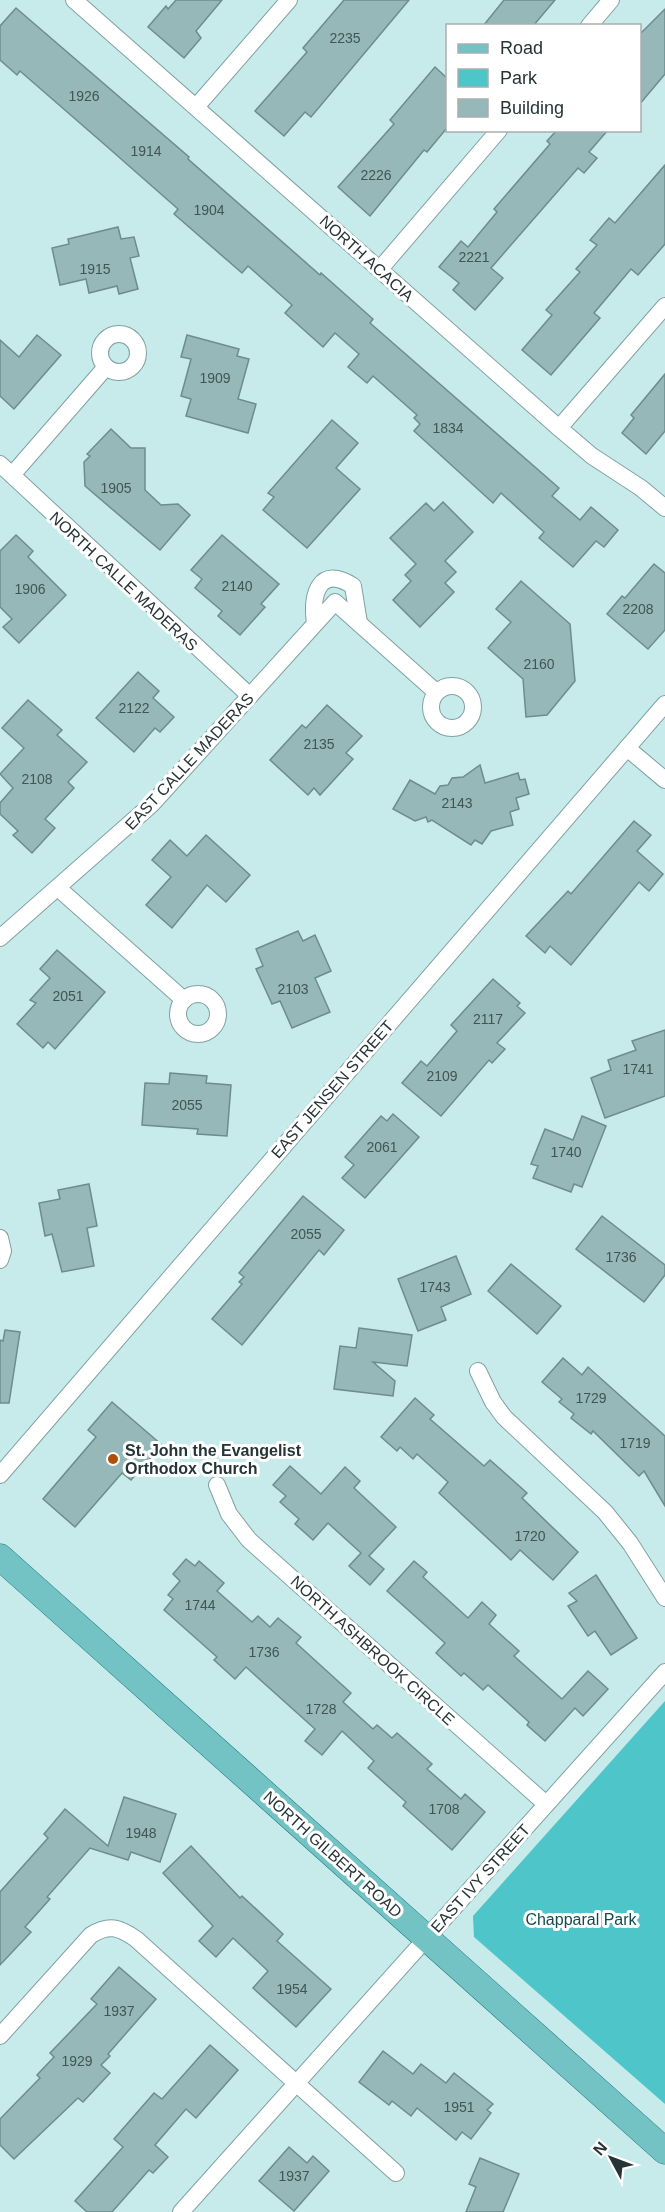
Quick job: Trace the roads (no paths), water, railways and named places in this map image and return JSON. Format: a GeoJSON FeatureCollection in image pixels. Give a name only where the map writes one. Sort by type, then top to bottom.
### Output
{"type":"FeatureCollection","features":[{"type":"Feature","properties":{"kind":"main road","name":"NORTH GILBERT ROAD"},"geometry":{"type":"LineString","coordinates":[[0,1557],[665,2151]]}},
{"type":"Feature","properties":{"kind":"street","name":"NORTH ACACIA"},"geometry":{"type":"LineString","coordinates":[[75,0],[559,428],[592,456],[665,508]]}},
{"type":"Feature","properties":{"kind":"street"},"geometry":{"type":"LineString","coordinates":[[196,107],[289,0]]}},
{"type":"Feature","properties":{"kind":"street"},"geometry":{"type":"LineString","coordinates":[[592,24],[611,0]]}},
{"type":"Feature","properties":{"kind":"street"},"geometry":{"type":"LineString","coordinates":[[380,269],[497,132]]}},
{"type":"Feature","properties":{"kind":"street"},"geometry":{"type":"LineString","coordinates":[[559,428],[665,306]]}},
{"type":"Feature","properties":{"kind":"street"},"geometry":{"type":"LineString","coordinates":[[6,469],[106,367]]}},
{"type":"Feature","properties":{"kind":"street","name":"NORTH CALLE MADERAS"},"geometry":{"type":"LineString","coordinates":[[6,469],[250,696]]}},
{"type":"Feature","properties":{"kind":"street"},"geometry":{"type":"LineString","coordinates":[[315,623],[312,604],[317,588],[330,579],[343,579],[353,586],[359,623]]}},
{"type":"Feature","properties":{"kind":"street","name":"EAST CALLE MADERAS"},"geometry":{"type":"LineString","coordinates":[[0,938],[152,804],[335,602],[436,692]]}},
{"type":"Feature","properties":{"kind":"street","name":"EAST JENSEN STREET"},"geometry":{"type":"LineString","coordinates":[[0,1475],[665,704]]}},
{"type":"Feature","properties":{"kind":"street"},"geometry":{"type":"LineString","coordinates":[[627,747],[665,780]]}},
{"type":"Feature","properties":{"kind":"street"},"geometry":{"type":"LineString","coordinates":[[58,888],[184,1000]]}},
{"type":"Feature","properties":{"kind":"street"},"geometry":{"type":"LineString","coordinates":[[0,1238],[3,1251],[0,1260]]}},
{"type":"Feature","properties":{"kind":"street"},"geometry":{"type":"LineString","coordinates":[[478,1371],[493,1402],[504,1417],[591,1498],[618,1527],[665,1598]]}},
{"type":"Feature","properties":{"kind":"street","name":"NORTH ASHBROOK CIRCLE"},"geometry":{"type":"LineString","coordinates":[[217,1485],[229,1514],[249,1540],[546,1804]]}},
{"type":"Feature","properties":{"kind":"street","name":"EAST IVY STREET"},"geometry":{"type":"LineString","coordinates":[[181,2212],[665,1672]]}},
{"type":"Feature","properties":{"kind":"street"},"geometry":{"type":"LineString","coordinates":[[0,2036],[91,1935],[110,1927],[119,1929],[136,1940],[396,2173]]}},
{"type":"Feature","properties":{"kind":"place","name":"St. John the Evangelist Orthodox Church"},"geometry":{"type":"Point","coordinates":[113,1459]}},
{"type":"Feature","properties":{"kind":"park label","name":"Chapparal Park"},"geometry":{"type":"Point","coordinates":[581,1919]}}]}
